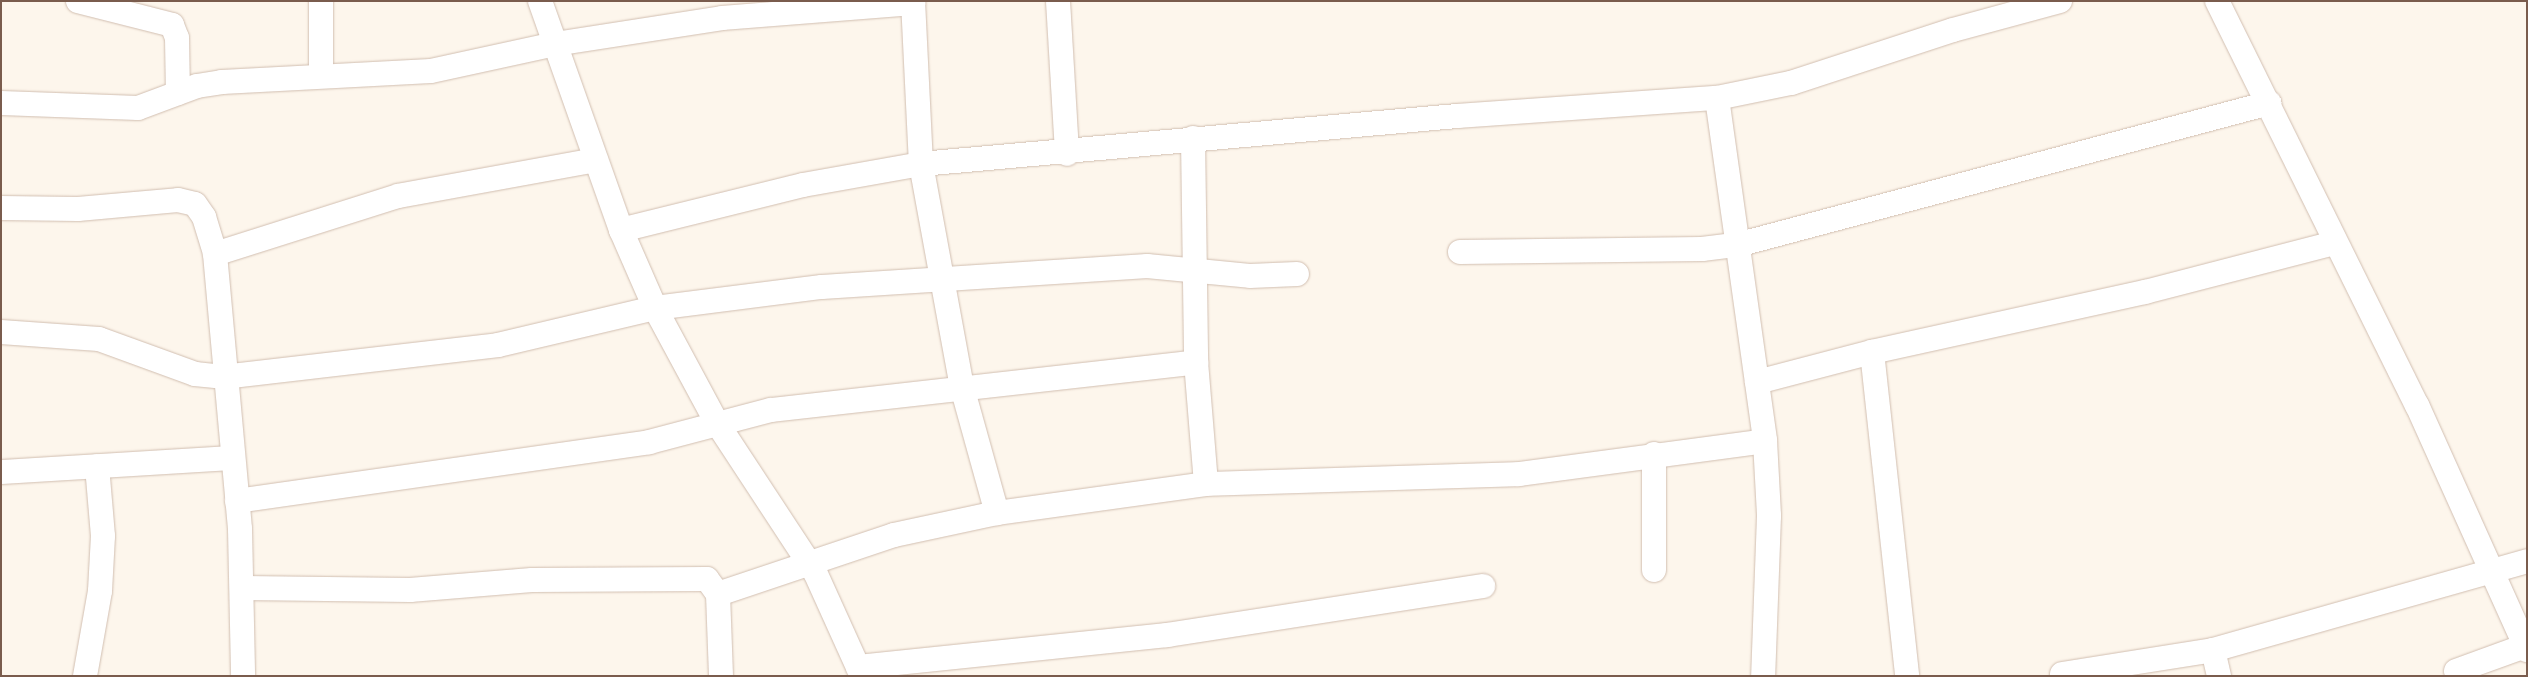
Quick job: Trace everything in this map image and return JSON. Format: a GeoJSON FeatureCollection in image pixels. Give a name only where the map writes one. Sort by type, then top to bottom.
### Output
{"type":"FeatureCollection","features":[{"type":"Feature","properties":{"kind":"street"},"geometry":{"type":"LineString","coordinates":[[78,1],[172,25],[177,38],[178,92]]}},
{"type":"Feature","properties":{"kind":"street"},"geometry":{"type":"LineString","coordinates":[[321,1],[321,76]]}},
{"type":"Feature","properties":{"kind":"street"},"geometry":{"type":"LineString","coordinates":[[540,1],[620,230],[655,308],[718,422],[809,564],[860,671],[1167,635],[1483,586]]}},
{"type":"Feature","properties":{"kind":"street"},"geometry":{"type":"LineString","coordinates":[[1058,1],[1067,154]]}},
{"type":"Feature","properties":{"kind":"street"},"geometry":{"type":"LineString","coordinates":[[620,230],[803,185],[921,164],[1067,154],[1193,138],[1717,98],[1791,83],[1953,30],[2060,1]]}},
{"type":"Feature","properties":{"kind":"street"},"geometry":{"type":"LineString","coordinates":[[2218,1],[2335,242],[2417,405],[2526,648],[2456,671]]}},
{"type":"Feature","properties":{"kind":"street"},"geometry":{"type":"LineString","coordinates":[[1,103],[138,108],[178,92],[222,82],[431,71],[555,44],[722,18],[913,2],[921,164],[962,387],[997,513]]}},
{"type":"Feature","properties":{"kind":"street"},"geometry":{"type":"LineString","coordinates":[[1717,98],[1765,441],[1769,516],[1762,676]]}},
{"type":"Feature","properties":{"kind":"street"},"geometry":{"type":"LineString","coordinates":[[1460,252],[1702,250],[1737,245],[2268,104]]}},
{"type":"Feature","properties":{"kind":"street"},"geometry":{"type":"LineString","coordinates":[[1193,138],[1196,362],[1206,484]]}},
{"type":"Feature","properties":{"kind":"street"},"geometry":{"type":"LineString","coordinates":[[214,254],[398,196],[596,160]]}},
{"type":"Feature","properties":{"kind":"street"},"geometry":{"type":"LineString","coordinates":[[1,208],[78,210],[187,200],[204,217],[214,254],[223,377],[237,501],[243,588],[243,676]]}},
{"type":"Feature","properties":{"kind":"street"},"geometry":{"type":"LineString","coordinates":[[1757,382],[1872,352],[2145,292],[2335,242]]}},
{"type":"Feature","properties":{"kind":"street"},"geometry":{"type":"LineString","coordinates":[[1,332],[99,339],[195,374],[223,377],[534,340],[655,308],[822,287],[943,282],[1147,266],[1195,268],[1250,276],[1297,274]]}},
{"type":"Feature","properties":{"kind":"street"},"geometry":{"type":"LineString","coordinates":[[1872,352],[1907,676]]}},
{"type":"Feature","properties":{"kind":"street"},"geometry":{"type":"LineString","coordinates":[[237,501],[640,444],[718,422],[771,410],[1196,362]]}},
{"type":"Feature","properties":{"kind":"street"},"geometry":{"type":"LineString","coordinates":[[718,594],[894,535],[997,513],[1206,484],[1519,474],[1654,454],[1765,441]]}},
{"type":"Feature","properties":{"kind":"street"},"geometry":{"type":"LineString","coordinates":[[1654,454],[1654,570]]}},
{"type":"Feature","properties":{"kind":"street"},"geometry":{"type":"LineString","coordinates":[[1,472],[232,458]]}},
{"type":"Feature","properties":{"kind":"street"},"geometry":{"type":"LineString","coordinates":[[85,676],[102,554],[97,466]]}},
{"type":"Feature","properties":{"kind":"street"},"geometry":{"type":"LineString","coordinates":[[2062,674],[2213,650],[2527,561]]}},
{"type":"Feature","properties":{"kind":"street"},"geometry":{"type":"LineString","coordinates":[[243,588],[410,590],[532,580],[688,578],[712,581],[718,594],[721,676]]}},
{"type":"Feature","properties":{"kind":"street"},"geometry":{"type":"LineString","coordinates":[[2213,650],[2219,676]]}}]}
